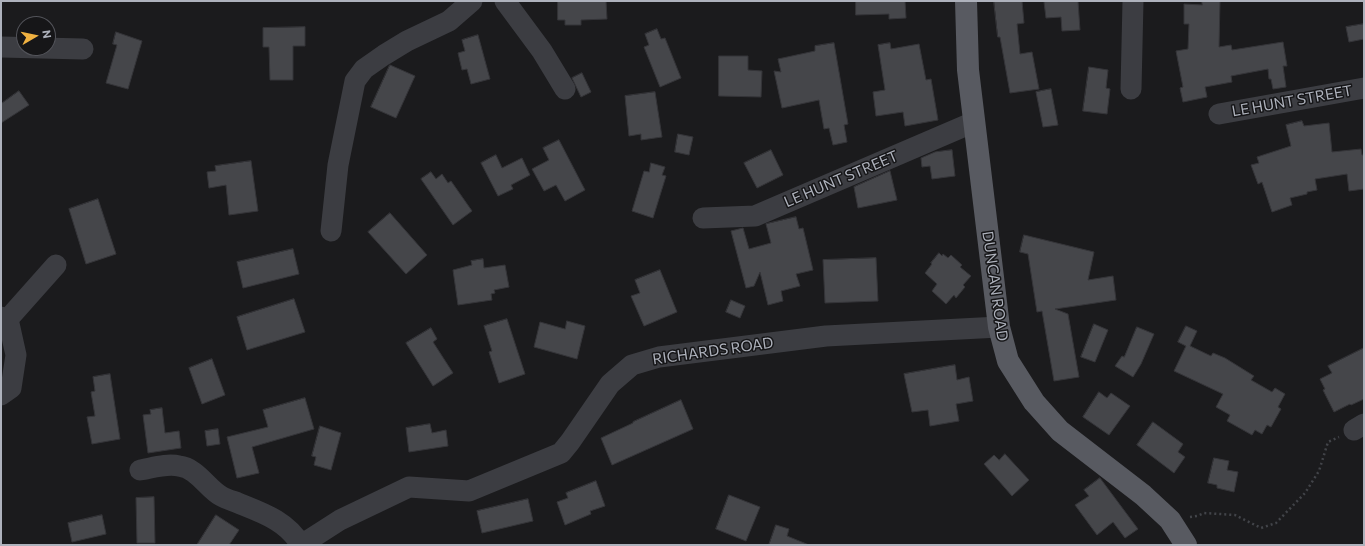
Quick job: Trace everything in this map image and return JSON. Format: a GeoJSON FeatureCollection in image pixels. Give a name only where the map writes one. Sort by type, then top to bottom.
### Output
{"type":"FeatureCollection","features":[{"type":"Feature","properties":{"kind":"main road","name":"DUNCAN ROAD"},"geometry":{"type":"LineString","coordinates":[[966,1],[968,70],[974,122],[999,327],[1008,361],[1034,402],[1060,431],[1143,495],[1170,520],[1186,545]]}},
{"type":"Feature","properties":{"kind":"street"},"geometry":{"type":"LineString","coordinates":[[331,231],[338,165],[355,81],[364,69],[374,62],[407,41],[449,21],[472,1]]}},
{"type":"Feature","properties":{"kind":"street"},"geometry":{"type":"LineString","coordinates":[[505,1],[542,51],[565,90]]}},
{"type":"Feature","properties":{"kind":"street"},"geometry":{"type":"LineString","coordinates":[[1131,89],[1133,1]]}},
{"type":"Feature","properties":{"kind":"street"},"geometry":{"type":"LineString","coordinates":[[1,47],[83,49]]}},
{"type":"Feature","properties":{"kind":"street","name":"LE HUNT STREET"},"geometry":{"type":"LineString","coordinates":[[1219,114],[1364,88]]}},
{"type":"Feature","properties":{"kind":"street","name":"LE HUNT STREET"},"geometry":{"type":"LineString","coordinates":[[703,218],[756,216],[974,122]]}},
{"type":"Feature","properties":{"kind":"street"},"geometry":{"type":"LineString","coordinates":[[1,394],[11,388],[16,355],[5,318],[56,265]]}},
{"type":"Feature","properties":{"kind":"street","name":"RICHARDS ROAD"},"geometry":{"type":"LineString","coordinates":[[301,545],[340,520],[409,487],[469,491],[560,453],[570,442],[610,384],[632,365],[659,357],[826,336],[999,327]]}},
{"type":"Feature","properties":{"kind":"street"},"geometry":{"type":"LineString","coordinates":[[140,470],[173,465],[186,467],[222,497],[269,515],[284,525],[292,532],[301,545]]}},
{"type":"Feature","properties":{"kind":"path"},"geometry":{"type":"LineString","coordinates":[[1170,520],[1197,516],[1204,513],[1235,515],[1262,528],[1276,523],[1305,493],[1319,471],[1328,442],[1359,427]]}},
{"type":"Feature","properties":{"kind":"building"},"geometry":{"type":"Polygon","coordinates":[[[558,1],[606,1],[607,19],[581,20],[581,25],[565,25],[565,20],[558,20],[558,1]]]}},
{"type":"Feature","properties":{"kind":"building"},"geometry":{"type":"Polygon","coordinates":[[[856,1],[905,1],[906,18],[889,19],[889,14],[856,15],[856,1]]]}},
{"type":"Feature","properties":{"kind":"building"},"geometry":{"type":"Polygon","coordinates":[[[994,1],[1022,1],[1024,23],[1017,24],[1020,54],[1032,52],[1039,89],[1010,93],[1000,37],[998,37],[994,1]]]}},
{"type":"Feature","properties":{"kind":"building"},"geometry":{"type":"Polygon","coordinates":[[[1078,1],[1080,30],[1062,31],[1061,17],[1046,18],[1044,2],[1078,1]]]}},
{"type":"Feature","properties":{"kind":"building"},"geometry":{"type":"Polygon","coordinates":[[[1202,1],[1220,1],[1219,47],[1231,45],[1232,50],[1283,42],[1287,66],[1283,66],[1286,87],[1273,89],[1271,79],[1269,79],[1268,69],[1231,76],[1232,82],[1205,87],[1207,97],[1183,102],[1180,88],[1183,87],[1176,51],[1188,49],[1189,24],[1184,24],[1184,4],[1202,5],[1202,1]]]}},
{"type":"Feature","properties":{"kind":"building"},"geometry":{"type":"Polygon","coordinates":[[[1364,24],[1364,39],[1349,42],[1346,27],[1364,24]]]}},
{"type":"Feature","properties":{"kind":"building"},"geometry":{"type":"Polygon","coordinates":[[[305,27],[305,46],[293,46],[293,80],[270,80],[269,47],[263,47],[263,28],[305,27]]]}},
{"type":"Feature","properties":{"kind":"building"},"geometry":{"type":"Polygon","coordinates":[[[657,29],[661,39],[665,38],[681,78],[660,87],[644,47],[649,45],[645,34],[657,29]]]}},
{"type":"Feature","properties":{"kind":"building"},"geometry":{"type":"Polygon","coordinates":[[[116,32],[142,41],[128,89],[106,83],[117,45],[113,44],[116,32]]]}},
{"type":"Feature","properties":{"kind":"building"},"geometry":{"type":"Polygon","coordinates":[[[478,35],[490,79],[471,84],[467,69],[462,70],[458,53],[465,51],[462,40],[478,35]]]}},
{"type":"Feature","properties":{"kind":"building"},"geometry":{"type":"Polygon","coordinates":[[[834,43],[848,124],[844,125],[847,142],[833,145],[829,128],[824,129],[819,100],[782,108],[774,71],[781,72],[778,59],[815,51],[815,46],[834,43]]]}},
{"type":"Feature","properties":{"kind":"building"},"geometry":{"type":"Polygon","coordinates":[[[890,43],[891,49],[919,44],[926,80],[931,79],[938,120],[905,126],[903,112],[876,116],[873,92],[885,90],[878,45],[890,43]]]}},
{"type":"Feature","properties":{"kind":"building"},"geometry":{"type":"Polygon","coordinates":[[[719,56],[748,56],[748,70],[762,71],[761,97],[719,96],[719,56]]]}},
{"type":"Feature","properties":{"kind":"building"},"geometry":{"type":"Polygon","coordinates":[[[390,65],[415,76],[396,118],[371,107],[390,65]]]}},
{"type":"Feature","properties":{"kind":"building"},"geometry":{"type":"Polygon","coordinates":[[[1089,67],[1108,70],[1106,88],[1110,89],[1107,114],[1083,111],[1089,67]]]}},
{"type":"Feature","properties":{"kind":"building"},"geometry":{"type":"Polygon","coordinates":[[[582,73],[591,92],[581,97],[572,78],[582,73]]]}},
{"type":"Feature","properties":{"kind":"building"},"geometry":{"type":"Polygon","coordinates":[[[1051,89],[1058,125],[1043,127],[1036,92],[1051,89]]]}},
{"type":"Feature","properties":{"kind":"building"},"geometry":{"type":"Polygon","coordinates":[[[19,91],[29,105],[1,123],[1,104],[19,91]]]}},
{"type":"Feature","properties":{"kind":"building"},"geometry":{"type":"Polygon","coordinates":[[[655,92],[662,137],[641,140],[641,134],[629,136],[625,96],[655,92]]]}},
{"type":"Feature","properties":{"kind":"building"},"geometry":{"type":"Polygon","coordinates":[[[1302,121],[1304,126],[1329,123],[1332,152],[1361,149],[1362,155],[1364,155],[1364,189],[1349,191],[1347,174],[1315,179],[1317,190],[1290,198],[1292,205],[1272,212],[1262,182],[1258,184],[1251,165],[1259,163],[1257,157],[1291,146],[1286,125],[1302,121]]]}},
{"type":"Feature","properties":{"kind":"building"},"geometry":{"type":"Polygon","coordinates":[[[678,134],[693,137],[689,155],[675,152],[678,134]]]}},
{"type":"Feature","properties":{"kind":"building"},"geometry":{"type":"Polygon","coordinates":[[[559,140],[585,190],[565,201],[556,185],[544,191],[532,169],[549,160],[543,148],[559,140]]]}},
{"type":"Feature","properties":{"kind":"building"},"geometry":{"type":"Polygon","coordinates":[[[771,150],[783,175],[757,188],[744,163],[771,150]]]}},
{"type":"Feature","properties":{"kind":"building"},"geometry":{"type":"Polygon","coordinates":[[[952,150],[955,176],[932,179],[930,166],[922,167],[921,158],[935,152],[952,150]]]}},
{"type":"Feature","properties":{"kind":"building"},"geometry":{"type":"Polygon","coordinates":[[[496,155],[502,168],[522,158],[530,175],[511,185],[513,189],[498,196],[481,163],[496,155]]]}},
{"type":"Feature","properties":{"kind":"building"},"geometry":{"type":"Polygon","coordinates":[[[251,161],[258,211],[229,215],[226,185],[209,188],[207,172],[216,171],[215,166],[251,161]]]}},
{"type":"Feature","properties":{"kind":"building"},"geometry":{"type":"Polygon","coordinates":[[[651,163],[665,167],[662,175],[666,176],[653,218],[632,211],[644,171],[649,172],[651,163]]]}},
{"type":"Feature","properties":{"kind":"building"},"geometry":{"type":"Polygon","coordinates":[[[890,171],[897,200],[858,208],[854,187],[890,171]]]}},
{"type":"Feature","properties":{"kind":"building"},"geometry":{"type":"Polygon","coordinates":[[[431,172],[436,179],[442,174],[448,183],[451,181],[472,211],[453,225],[421,179],[431,172]]]}},
{"type":"Feature","properties":{"kind":"building"},"geometry":{"type":"Polygon","coordinates":[[[98,199],[116,254],[86,264],[69,209],[98,199]]]}},
{"type":"Feature","properties":{"kind":"building"},"geometry":{"type":"Polygon","coordinates":[[[390,213],[427,255],[406,274],[368,232],[390,213]]]}},
{"type":"Feature","properties":{"kind":"building"},"geometry":{"type":"Polygon","coordinates":[[[796,217],[799,229],[803,228],[813,270],[796,274],[800,286],[781,291],[783,301],[768,305],[760,272],[754,286],[746,288],[731,231],[743,228],[749,249],[771,243],[766,224],[796,217]]]}},
{"type":"Feature","properties":{"kind":"building"},"geometry":{"type":"Polygon","coordinates":[[[1024,235],[1094,252],[1088,280],[1113,276],[1116,300],[1055,309],[1068,314],[1079,377],[1054,381],[1042,311],[1037,312],[1028,254],[1020,252],[1024,235]]]}},
{"type":"Feature","properties":{"kind":"building"},"geometry":{"type":"Polygon","coordinates":[[[293,249],[299,274],[243,288],[237,262],[293,249]]]}},
{"type":"Feature","properties":{"kind":"building"},"geometry":{"type":"Polygon","coordinates":[[[939,253],[948,258],[951,255],[962,265],[960,267],[971,276],[963,285],[965,287],[956,298],[954,295],[946,304],[932,291],[937,284],[925,273],[939,253]]]}},
{"type":"Feature","properties":{"kind":"building"},"geometry":{"type":"Polygon","coordinates":[[[876,258],[878,301],[825,303],[823,260],[876,258]]]}},
{"type":"Feature","properties":{"kind":"building"},"geometry":{"type":"Polygon","coordinates":[[[483,259],[484,268],[505,265],[509,287],[494,290],[495,293],[491,294],[492,300],[458,305],[453,270],[472,265],[471,261],[483,259]]]}},
{"type":"Feature","properties":{"kind":"building"},"geometry":{"type":"Polygon","coordinates":[[[660,270],[677,312],[644,326],[631,296],[640,293],[635,280],[660,270]]]}},
{"type":"Feature","properties":{"kind":"building"},"geometry":{"type":"Polygon","coordinates":[[[294,299],[305,332],[247,350],[237,317],[294,299]]]}},
{"type":"Feature","properties":{"kind":"building"},"geometry":{"type":"Polygon","coordinates":[[[731,300],[745,306],[740,318],[726,312],[731,300]]]}},
{"type":"Feature","properties":{"kind":"building"},"geometry":{"type":"Polygon","coordinates":[[[507,319],[525,374],[499,383],[489,352],[492,351],[484,326],[507,319]]]}},
{"type":"Feature","properties":{"kind":"building"},"geometry":{"type":"Polygon","coordinates":[[[567,321],[585,326],[577,359],[534,347],[540,322],[565,329],[567,321]]]}},
{"type":"Feature","properties":{"kind":"building"},"geometry":{"type":"Polygon","coordinates":[[[1094,324],[1108,330],[1095,362],[1081,357],[1094,324]]]}},
{"type":"Feature","properties":{"kind":"building"},"geometry":{"type":"Polygon","coordinates":[[[1186,326],[1197,331],[1190,346],[1211,356],[1213,353],[1225,358],[1254,376],[1251,380],[1272,392],[1275,388],[1285,394],[1278,407],[1281,409],[1271,427],[1267,425],[1262,434],[1255,430],[1252,435],[1227,421],[1230,415],[1216,407],[1223,394],[1174,371],[1186,346],[1178,342],[1186,326]]]}},
{"type":"Feature","properties":{"kind":"building"},"geometry":{"type":"Polygon","coordinates":[[[1137,327],[1154,334],[1141,364],[1133,377],[1115,366],[1122,356],[1124,357],[1137,327]]]}},
{"type":"Feature","properties":{"kind":"building"},"geometry":{"type":"Polygon","coordinates":[[[431,328],[437,339],[433,342],[453,373],[433,386],[406,343],[431,328]]]}},
{"type":"Feature","properties":{"kind":"building"},"geometry":{"type":"Polygon","coordinates":[[[1364,348],[1364,399],[1334,412],[1323,390],[1325,389],[1320,379],[1332,373],[1328,366],[1364,348]]]}},
{"type":"Feature","properties":{"kind":"building"},"geometry":{"type":"Polygon","coordinates":[[[212,359],[225,395],[202,404],[189,368],[212,359]]]}},
{"type":"Feature","properties":{"kind":"building"},"geometry":{"type":"Polygon","coordinates":[[[955,365],[957,380],[969,377],[973,401],[956,404],[959,421],[930,426],[928,410],[912,412],[904,374],[955,365]]]}},
{"type":"Feature","properties":{"kind":"building"},"geometry":{"type":"Polygon","coordinates":[[[110,374],[120,439],[92,444],[87,417],[95,416],[91,392],[95,391],[93,377],[110,374]]]}},
{"type":"Feature","properties":{"kind":"building"},"geometry":{"type":"Polygon","coordinates":[[[1099,392],[1107,398],[1111,393],[1130,406],[1109,435],[1083,417],[1099,392]]]}},
{"type":"Feature","properties":{"kind":"building"},"geometry":{"type":"Polygon","coordinates":[[[305,398],[314,429],[252,447],[259,473],[237,478],[227,437],[268,427],[263,410],[305,398]]]}},
{"type":"Feature","properties":{"kind":"building"},"geometry":{"type":"Polygon","coordinates":[[[681,400],[693,429],[612,465],[601,438],[681,400]]]}},
{"type":"Feature","properties":{"kind":"building"},"geometry":{"type":"Polygon","coordinates":[[[162,408],[165,433],[179,431],[181,448],[148,453],[143,415],[151,414],[150,410],[162,408]]]}},
{"type":"Feature","properties":{"kind":"building"},"geometry":{"type":"Polygon","coordinates":[[[1153,422],[1183,444],[1178,452],[1185,457],[1174,473],[1137,445],[1153,422]]]}},
{"type":"Feature","properties":{"kind":"building"},"geometry":{"type":"Polygon","coordinates":[[[430,424],[432,433],[446,430],[448,446],[409,452],[406,428],[430,424]]]}},
{"type":"Feature","properties":{"kind":"building"},"geometry":{"type":"Polygon","coordinates":[[[320,426],[341,433],[331,470],[314,465],[316,457],[312,456],[320,426]]]}},
{"type":"Feature","properties":{"kind":"building"},"geometry":{"type":"Polygon","coordinates":[[[218,429],[220,444],[207,446],[205,431],[218,429]]]}},
{"type":"Feature","properties":{"kind":"building"},"geometry":{"type":"Polygon","coordinates":[[[1005,454],[1029,480],[1012,496],[984,464],[994,455],[999,460],[1005,454]]]}},
{"type":"Feature","properties":{"kind":"building"},"geometry":{"type":"Polygon","coordinates":[[[1214,458],[1229,461],[1227,470],[1238,472],[1234,492],[1217,488],[1217,485],[1208,483],[1214,458]]]}},
{"type":"Feature","properties":{"kind":"building"},"geometry":{"type":"Polygon","coordinates":[[[1100,478],[1138,529],[1125,538],[1113,522],[1097,535],[1075,505],[1089,496],[1084,490],[1100,478]]]}},
{"type":"Feature","properties":{"kind":"building"},"geometry":{"type":"Polygon","coordinates":[[[596,481],[605,506],[590,511],[591,514],[565,525],[557,502],[568,498],[566,493],[596,481]]]}},
{"type":"Feature","properties":{"kind":"building"},"geometry":{"type":"Polygon","coordinates":[[[729,495],[760,507],[746,541],[716,529],[729,495]]]}},
{"type":"Feature","properties":{"kind":"building"},"geometry":{"type":"Polygon","coordinates":[[[154,497],[155,543],[137,543],[136,498],[154,497]]]}},
{"type":"Feature","properties":{"kind":"building"},"geometry":{"type":"Polygon","coordinates":[[[528,499],[533,521],[482,533],[477,511],[528,499]]]}},
{"type":"Feature","properties":{"kind":"building"},"geometry":{"type":"Polygon","coordinates":[[[102,515],[106,534],[72,542],[68,523],[102,515]]]}},
{"type":"Feature","properties":{"kind":"building"},"geometry":{"type":"Polygon","coordinates":[[[216,515],[239,530],[229,545],[197,545],[216,515]]]}},
{"type":"Feature","properties":{"kind":"building"},"geometry":{"type":"Polygon","coordinates":[[[776,525],[789,529],[787,536],[809,545],[769,545],[776,525]]]}}]}
